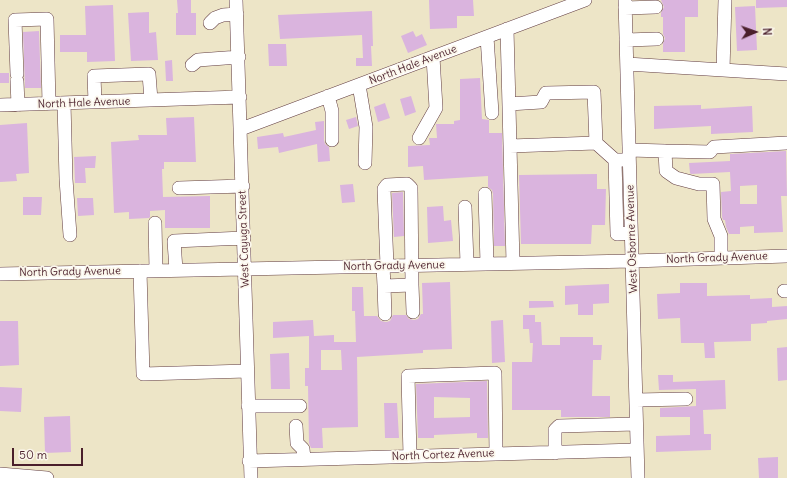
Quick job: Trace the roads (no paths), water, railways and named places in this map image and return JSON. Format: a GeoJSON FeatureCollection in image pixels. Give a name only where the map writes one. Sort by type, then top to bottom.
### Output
{"type":"FeatureCollection","features":[{"type":"Feature","properties":{"kind":"street","name":"West Cayuga Street"},"geometry":{"type":"LineString","coordinates":[[236,0],[251,478]]}},
{"type":"Feature","properties":{"kind":"street","name":"North Hale Avenue"},"geometry":{"type":"LineString","coordinates":[[241,129],[584,0]]}},
{"type":"Feature","properties":{"kind":"street"},"geometry":{"type":"LineString","coordinates":[[723,70],[725,0]]}},
{"type":"Feature","properties":{"kind":"street"},"geometry":{"type":"LineString","coordinates":[[625,4],[656,7]]}},
{"type":"Feature","properties":{"kind":"street","name":"West Osborne Avenue"},"geometry":{"type":"LineString","coordinates":[[625,4],[638,478]]}},
{"type":"Feature","properties":{"kind":"street"},"geometry":{"type":"LineString","coordinates":[[210,23],[215,18],[223,15],[237,14]]}},
{"type":"Feature","properties":{"kind":"street"},"geometry":{"type":"LineString","coordinates":[[18,105],[15,20],[47,19],[49,104]]}},
{"type":"Feature","properties":{"kind":"street"},"geometry":{"type":"LineString","coordinates":[[507,29],[513,263]]}},
{"type":"Feature","properties":{"kind":"street"},"geometry":{"type":"LineString","coordinates":[[487,37],[492,113]]}},
{"type":"Feature","properties":{"kind":"street"},"geometry":{"type":"LineString","coordinates":[[626,40],[657,39]]}},
{"type":"Feature","properties":{"kind":"street"},"geometry":{"type":"LineString","coordinates":[[192,64],[198,60],[238,57]]}},
{"type":"Feature","properties":{"kind":"street"},"geometry":{"type":"LineString","coordinates":[[419,138],[436,108],[433,57]]}},
{"type":"Feature","properties":{"kind":"street"},"geometry":{"type":"LineString","coordinates":[[627,64],[787,74]]}},
{"type":"Feature","properties":{"kind":"street"},"geometry":{"type":"LineString","coordinates":[[95,102],[94,76],[150,74],[151,100]]}},
{"type":"Feature","properties":{"kind":"street"},"geometry":{"type":"LineString","coordinates":[[359,85],[366,127],[365,163]]}},
{"type":"Feature","properties":{"kind":"street"},"geometry":{"type":"LineString","coordinates":[[509,104],[541,102],[546,93],[594,92],[596,143]]}},
{"type":"Feature","properties":{"kind":"street"},"geometry":{"type":"LineString","coordinates":[[328,96],[332,112],[332,140]]}},
{"type":"Feature","properties":{"kind":"street","name":"North Hale Avenue"},"geometry":{"type":"LineString","coordinates":[[0,105],[240,97]]}},
{"type":"Feature","properties":{"kind":"street"},"geometry":{"type":"LineString","coordinates":[[64,103],[66,179],[70,235]]}},
{"type":"Feature","properties":{"kind":"street"},"geometry":{"type":"LineString","coordinates":[[510,146],[596,143],[615,160],[617,234],[632,233]]}},
{"type":"Feature","properties":{"kind":"street"},"geometry":{"type":"LineString","coordinates":[[615,160],[629,155],[665,152],[710,152],[714,147],[787,143]]}},
{"type":"Feature","properties":{"kind":"street"},"geometry":{"type":"LineString","coordinates":[[665,152],[666,171],[676,178],[699,184],[714,184],[714,219],[721,236],[721,258]]}},
{"type":"Feature","properties":{"kind":"street"},"geometry":{"type":"LineString","coordinates":[[385,314],[384,189],[386,185],[408,184],[411,188],[413,312]]}},
{"type":"Feature","properties":{"kind":"street"},"geometry":{"type":"LineString","coordinates":[[179,188],[243,186]]}},
{"type":"Feature","properties":{"kind":"street"},"geometry":{"type":"LineString","coordinates":[[485,194],[487,264]]}},
{"type":"Feature","properties":{"kind":"street"},"geometry":{"type":"LineString","coordinates":[[465,207],[467,264]]}},
{"type":"Feature","properties":{"kind":"street"},"geometry":{"type":"LineString","coordinates":[[155,223],[156,270]]}},
{"type":"Feature","properties":{"kind":"street"},"geometry":{"type":"LineString","coordinates":[[176,270],[174,241],[244,238]]}},
{"type":"Feature","properties":{"kind":"street","name":"North Grady Avenue"},"geometry":{"type":"LineString","coordinates":[[0,274],[632,261],[787,256]]}},
{"type":"Feature","properties":{"kind":"street"},"geometry":{"type":"LineString","coordinates":[[140,271],[143,374],[247,371]]}},
{"type":"Feature","properties":{"kind":"street"},"geometry":{"type":"LineString","coordinates":[[384,286],[412,285]]}},
{"type":"Feature","properties":{"kind":"street"},"geometry":{"type":"LineString","coordinates":[[410,456],[408,376],[494,373],[496,454]]}},
{"type":"Feature","properties":{"kind":"street"},"geometry":{"type":"LineString","coordinates":[[636,400],[686,398]]}},
{"type":"Feature","properties":{"kind":"street"},"geometry":{"type":"LineString","coordinates":[[248,406],[300,406]]}},
{"type":"Feature","properties":{"kind":"street"},"geometry":{"type":"LineString","coordinates":[[555,453],[555,430],[559,426],[636,424]]}},
{"type":"Feature","properties":{"kind":"street"},"geometry":{"type":"LineString","coordinates":[[296,426],[297,443],[303,449],[304,459]]}},
{"type":"Feature","properties":{"kind":"street","name":"North Cortez Avenue"},"geometry":{"type":"LineString","coordinates":[[250,461],[637,450]]}},
{"type":"Feature","properties":{"kind":"street"},"geometry":{"type":"LineString","coordinates":[[0,474],[47,478]]}}]}
